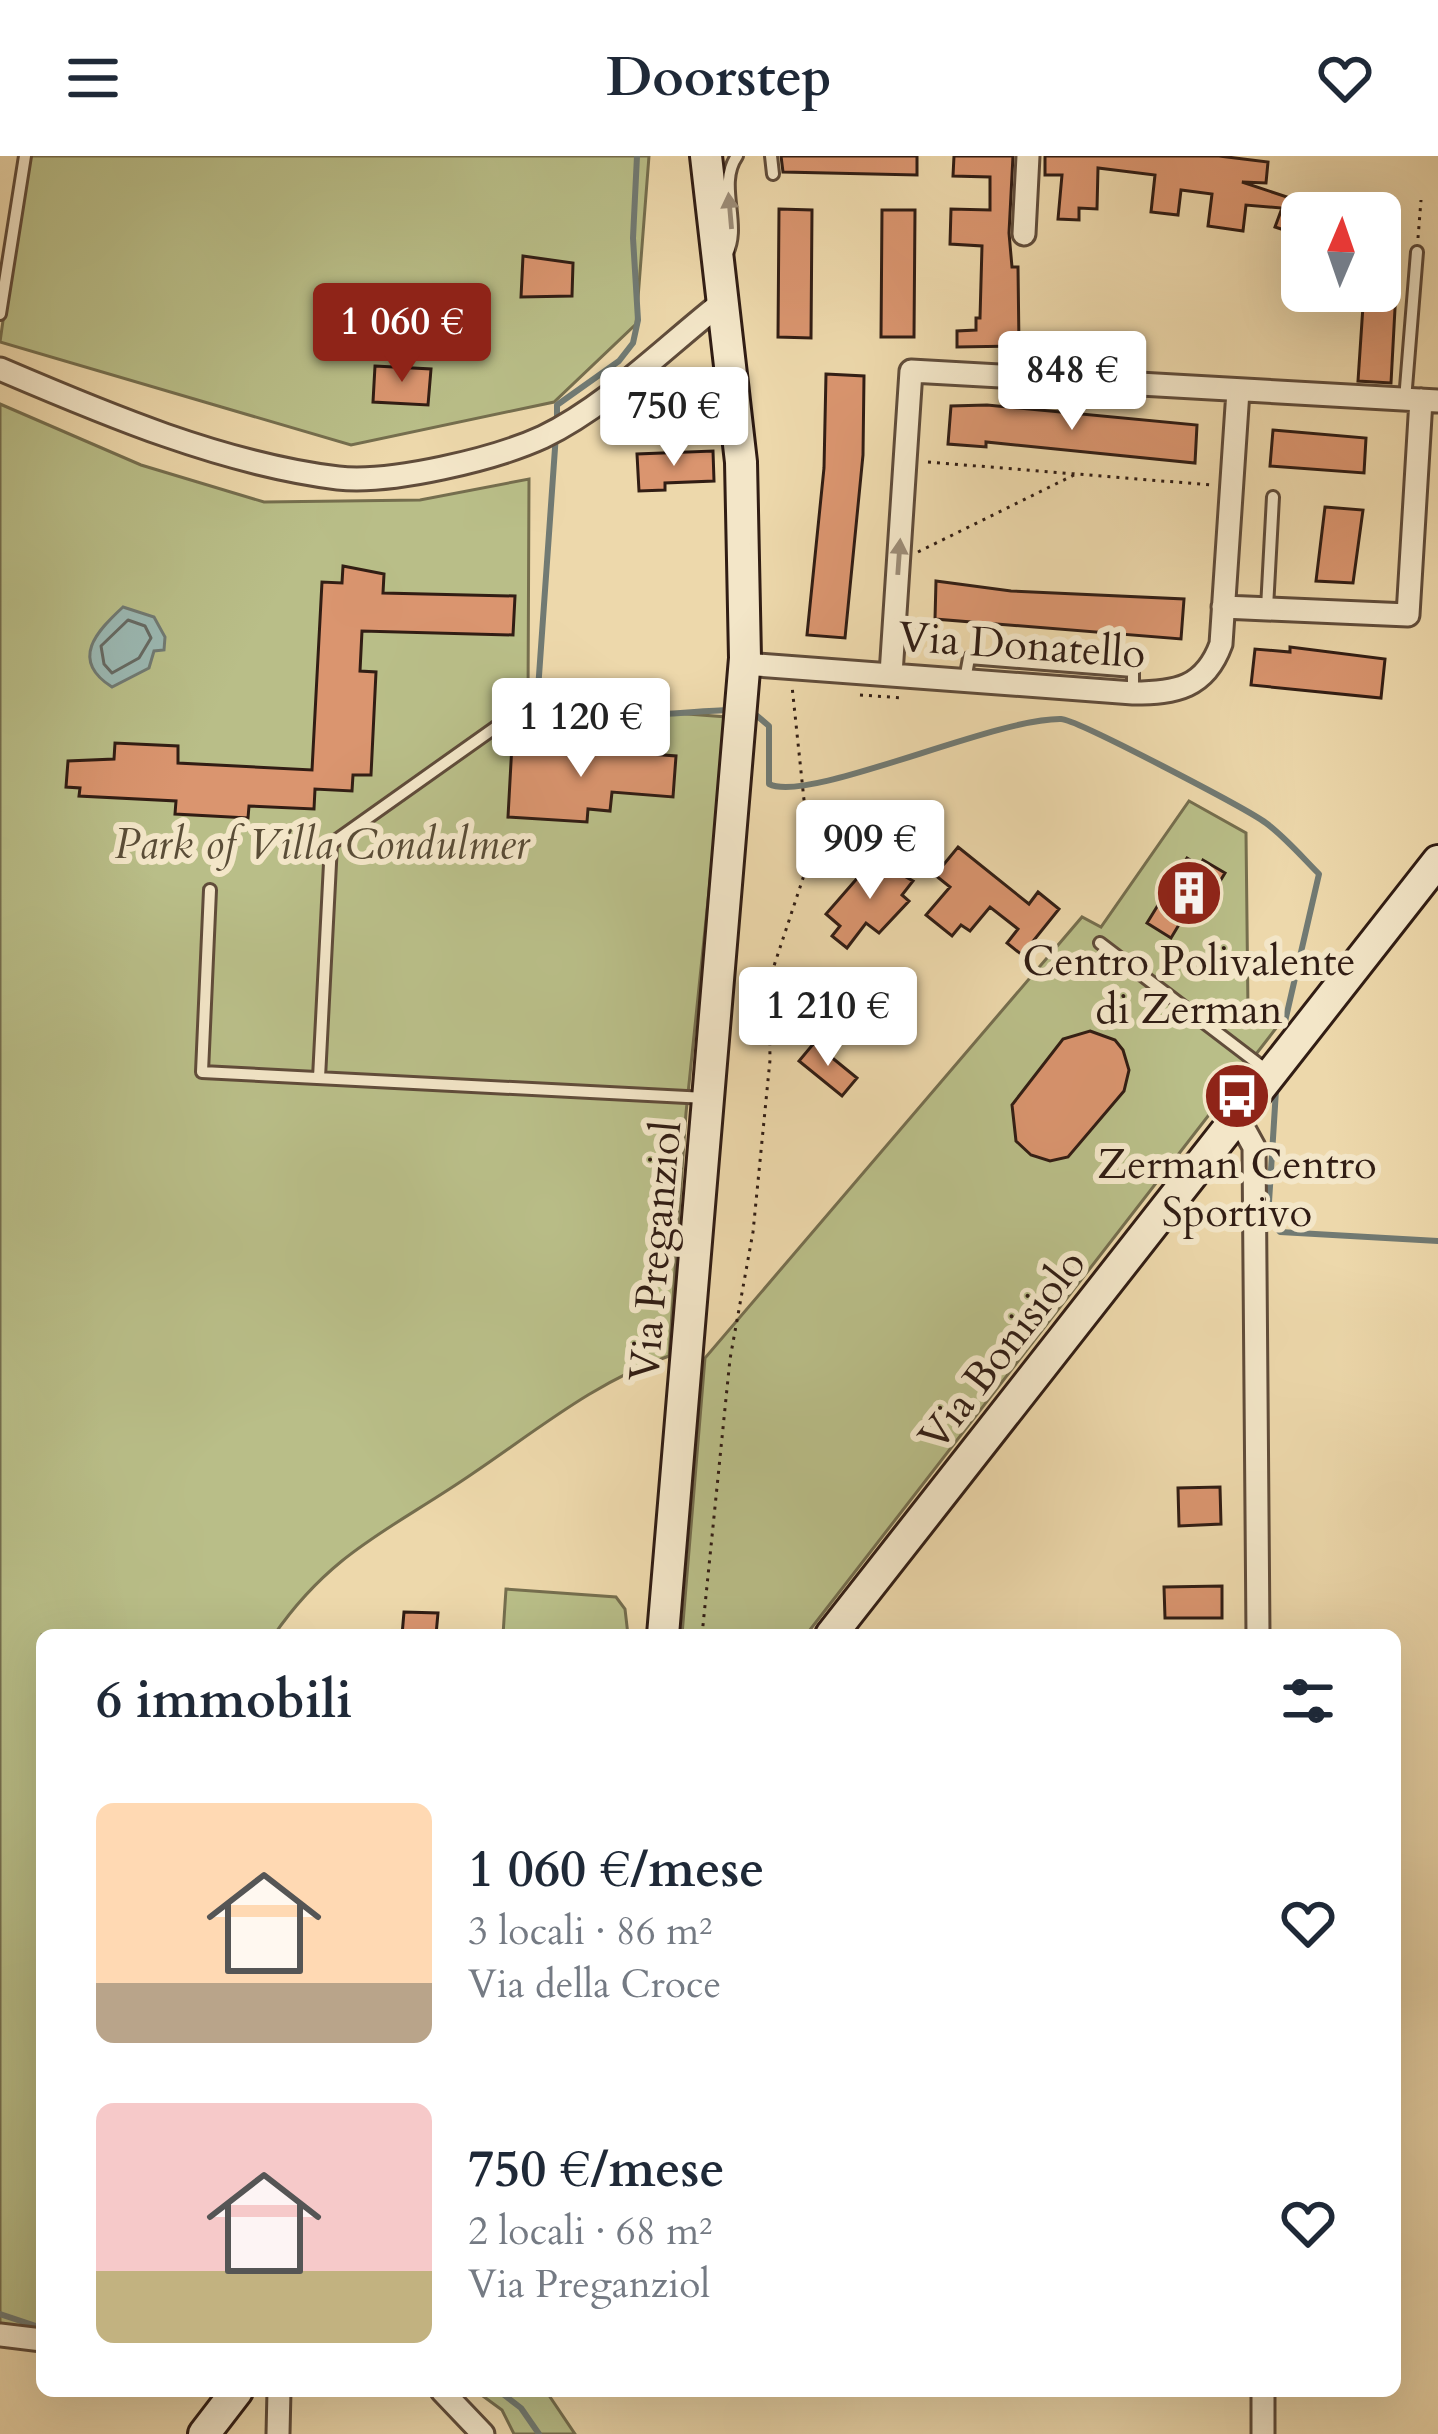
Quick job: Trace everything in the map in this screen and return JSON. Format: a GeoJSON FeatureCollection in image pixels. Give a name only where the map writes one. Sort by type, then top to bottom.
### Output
{"type":"FeatureCollection","features":[{"type":"Feature","properties":{"kind":"street","name":"Via Preganziol"},"geometry":{"type":"LineString","coordinates":[[664,1629],[746,683],[741,462],[706,156]]}},
{"type":"Feature","properties":{"kind":"street"},"geometry":{"type":"LineString","coordinates":[[1024,233],[1028,156]]}},
{"type":"Feature","properties":{"kind":"street"},"geometry":{"type":"LineString","coordinates":[[0,369],[86,406],[236,454],[338,478],[404,474],[540,438],[578,416],[725,300]]}},
{"type":"Feature","properties":{"kind":"street"},"geometry":{"type":"LineString","coordinates":[[891,674],[911,371],[1421,400],[1408,615],[1223,607]]}},
{"type":"Feature","properties":{"kind":"street","name":"Via Donatello"},"geometry":{"type":"LineString","coordinates":[[746,683],[790,667],[1170,693],[1203,676],[1220,644],[1238,391]]}},
{"type":"Feature","properties":{"kind":"street","name":"Via Bonisiolo"},"geometry":{"type":"LineString","coordinates":[[836,1629],[1438,861]]}},
{"type":"Feature","properties":{"kind":"street"},"geometry":{"type":"LineString","coordinates":[[1237,1116],[1254,1147],[1258,1629]]}},
{"type":"Feature","properties":{"kind":"street"},"geometry":{"type":"LineString","coordinates":[[0,2335],[36,2339]]}},
{"type":"Feature","properties":{"kind":"street"},"geometry":{"type":"LineString","coordinates":[[204,2434],[232,2397]]}},
{"type":"Feature","properties":{"kind":"street"},"geometry":{"type":"LineString","coordinates":[[278,2434],[279,2397]]}},
{"type":"Feature","properties":{"kind":"street"},"geometry":{"type":"LineString","coordinates":[[448,2397],[483,2434]]}},
{"type":"Feature","properties":{"kind":"street"},"geometry":{"type":"LineString","coordinates":[[1263,2397],[1263,2434]]}},
{"type":"Feature","properties":{"kind":"lane"},"geometry":{"type":"LineString","coordinates":[[0,314],[26,156]]}},
{"type":"Feature","properties":{"kind":"lane"},"geometry":{"type":"LineString","coordinates":[[721,265],[733,244],[728,179],[737,156]]}},
{"type":"Feature","properties":{"kind":"lane"},"geometry":{"type":"LineString","coordinates":[[1417,252],[1421,400]]}},
{"type":"Feature","properties":{"kind":"lane"},"geometry":{"type":"LineString","coordinates":[[1267,609],[1274,497]]}},
{"type":"Feature","properties":{"kind":"lane"},"geometry":{"type":"LineString","coordinates":[[320,1078],[332,844],[510,716]]}},
{"type":"Feature","properties":{"kind":"lane"},"geometry":{"type":"LineString","coordinates":[[210,890],[202,1072],[709,1098]]}},
{"type":"Feature","properties":{"kind":"lane"},"geometry":{"type":"LineString","coordinates":[[1100,943],[1270,1073]]}},
{"type":"Feature","properties":{"kind":"path"},"geometry":{"type":"LineString","coordinates":[[1417,252],[1421,200]]}},
{"type":"Feature","properties":{"kind":"path"},"geometry":{"type":"LineString","coordinates":[[905,460],[1232,486]]}},
{"type":"Feature","properties":{"kind":"path"},"geometry":{"type":"LineString","coordinates":[[899,554],[915,554],[1076,474]]}},
{"type":"Feature","properties":{"kind":"path"},"geometry":{"type":"LineString","coordinates":[[703,1629],[730,1359],[753,1232],[770,1060],[769,981],[810,856],[790,667]]}},
{"type":"Feature","properties":{"kind":"green space"},"geometry":{"type":"Polygon","coordinates":[[[26,156],[649,156],[636,324],[554,402],[351,445],[0,342],[26,156]]]}},
{"type":"Feature","properties":{"kind":"green space","name":"Park of Villa Condulmer"},"geometry":{"type":"Polygon","coordinates":[[[0,404],[141,465],[264,502],[420,500],[529,479],[528,702],[727,717],[686,1113],[669,1356],[591,1393],[365,1544],[318,1582],[279,1629],[36,1629],[36,2334],[0,2330],[0,404]]]}},
{"type":"Feature","properties":{"kind":"green space"},"geometry":{"type":"Polygon","coordinates":[[[1189,801],[1246,833],[1248,1010],[1277,1027],[811,1629],[682,1629],[705,1358],[1082,917],[1101,927],[1189,801]]]}},
{"type":"Feature","properties":{"kind":"green space"},"geometry":{"type":"Polygon","coordinates":[[[506,1589],[616,1597],[625,1609],[627,1629],[503,1629],[506,1589]]]}},
{"type":"Feature","properties":{"kind":"green space"},"geometry":{"type":"Polygon","coordinates":[[[484,2397],[550,2397],[575,2434],[514,2434],[502,2410],[484,2397]]]}},
{"type":"Feature","properties":{"kind":"water"},"geometry":{"type":"Polygon","coordinates":[[[123,607],[154,617],[165,637],[164,650],[154,651],[149,668],[112,687],[99,677],[90,656],[97,636],[123,607]]]}},
{"type":"Feature","properties":{"kind":"building"},"geometry":{"type":"Polygon","coordinates":[[[781,156],[917,156],[917,175],[783,172],[781,156]]]}},
{"type":"Feature","properties":{"kind":"building"},"geometry":{"type":"Polygon","coordinates":[[[954,156],[1013,156],[1009,233],[1012,267],[1018,267],[1019,346],[957,347],[957,331],[976,330],[976,318],[980,318],[982,246],[950,244],[951,209],[990,210],[990,177],[953,176],[954,156]]]}},
{"type":"Feature","properties":{"kind":"building"},"geometry":{"type":"Polygon","coordinates":[[[1045,156],[1219,156],[1268,162],[1266,183],[1242,182],[1281,195],[1281,208],[1246,205],[1243,231],[1208,226],[1212,194],[1181,190],[1178,215],[1151,212],[1155,175],[1098,168],[1097,209],[1079,208],[1079,220],[1058,219],[1062,175],[1045,175],[1045,156]]]}},
{"type":"Feature","properties":{"kind":"building"},"geometry":{"type":"Polygon","coordinates":[[[779,209],[812,210],[811,338],[778,337],[779,209]]]}},
{"type":"Feature","properties":{"kind":"building"},"geometry":{"type":"Polygon","coordinates":[[[882,210],[915,210],[914,337],[881,337],[882,210]]]}},
{"type":"Feature","properties":{"kind":"building"},"geometry":{"type":"Polygon","coordinates":[[[523,256],[573,263],[572,296],[521,297],[523,256]]]}},
{"type":"Feature","properties":{"kind":"building"},"geometry":{"type":"Polygon","coordinates":[[[1363,312],[1395,312],[1391,383],[1358,381],[1363,312]]]}},
{"type":"Feature","properties":{"kind":"building"},"geometry":{"type":"Polygon","coordinates":[[[375,366],[431,369],[428,405],[373,402],[375,366]]]}},
{"type":"Feature","properties":{"kind":"building"},"geometry":{"type":"Polygon","coordinates":[[[826,374],[864,376],[863,455],[845,638],[807,635],[824,468],[826,374]]]}},
{"type":"Feature","properties":{"kind":"building"},"geometry":{"type":"Polygon","coordinates":[[[987,405],[1197,425],[1195,463],[986,442],[986,447],[948,444],[951,406],[987,405]]]}},
{"type":"Feature","properties":{"kind":"building"},"geometry":{"type":"Polygon","coordinates":[[[1273,430],[1366,438],[1364,473],[1270,466],[1273,430]]]}},
{"type":"Feature","properties":{"kind":"building"},"geometry":{"type":"Polygon","coordinates":[[[713,451],[714,481],[665,483],[665,490],[639,491],[637,454],[713,451]]]}},
{"type":"Feature","properties":{"kind":"building"},"geometry":{"type":"Polygon","coordinates":[[[1325,507],[1363,510],[1353,583],[1316,581],[1325,507]]]}},
{"type":"Feature","properties":{"kind":"building"},"geometry":{"type":"Polygon","coordinates":[[[343,566],[384,574],[383,593],[515,596],[513,635],[362,631],[360,671],[376,672],[371,775],[353,775],[352,791],[315,789],[314,809],[249,806],[248,818],[175,814],[176,801],[79,796],[80,788],[66,787],[68,761],[114,759],[115,743],[178,746],[178,763],[312,770],[322,582],[342,583],[343,566]]]}},
{"type":"Feature","properties":{"kind":"building"},"geometry":{"type":"Polygon","coordinates":[[[936,581],[1011,591],[1184,599],[1181,639],[935,619],[936,581]]]}},
{"type":"Feature","properties":{"kind":"building"},"geometry":{"type":"Polygon","coordinates":[[[1290,647],[1385,659],[1381,698],[1251,685],[1255,649],[1290,652],[1290,647]]]}},
{"type":"Feature","properties":{"kind":"building"},"geometry":{"type":"Polygon","coordinates":[[[512,744],[676,756],[673,797],[612,792],[610,811],[588,809],[587,822],[508,817],[512,744]]]}},
{"type":"Feature","properties":{"kind":"building"},"geometry":{"type":"Polygon","coordinates":[[[958,847],[1029,904],[1038,892],[1059,909],[1022,955],[1007,943],[1018,929],[990,907],[970,931],[961,925],[952,936],[926,915],[950,887],[935,875],[958,847]]]}},
{"type":"Feature","properties":{"kind":"building","name":"Centro Polivalente di Zerman"},"geometry":{"type":"Polygon","coordinates":[[[1187,858],[1200,866],[1203,860],[1225,873],[1197,919],[1186,913],[1171,938],[1147,923],[1187,858]]]}},
{"type":"Feature","properties":{"kind":"building"},"geometry":{"type":"Polygon","coordinates":[[[874,859],[913,881],[902,895],[909,901],[879,933],[866,923],[847,948],[832,936],[840,926],[826,914],[874,859]]]}},
{"type":"Feature","properties":{"kind":"building"},"geometry":{"type":"Polygon","coordinates":[[[1090,1031],[1115,1040],[1123,1050],[1129,1070],[1124,1091],[1068,1157],[1050,1161],[1031,1155],[1016,1141],[1012,1105],[1063,1039],[1090,1031]]]}},
{"type":"Feature","properties":{"kind":"building"},"geometry":{"type":"Polygon","coordinates":[[[814,1043],[857,1078],[842,1096],[799,1061],[814,1043]]]}},
{"type":"Feature","properties":{"kind":"building"},"geometry":{"type":"Polygon","coordinates":[[[1220,1487],[1221,1524],[1179,1526],[1178,1488],[1220,1487]]]}},
{"type":"Feature","properties":{"kind":"building"},"geometry":{"type":"Polygon","coordinates":[[[1222,1586],[1222,1618],[1165,1618],[1164,1587],[1222,1586]]]}},
{"type":"Feature","properties":{"kind":"building"},"geometry":{"type":"Polygon","coordinates":[[[404,1612],[438,1613],[437,1629],[403,1629],[404,1612]]]}},
{"type":"Feature","properties":{"kind":"waterway"},"geometry":{"type":"LineString","coordinates":[[557,421],[557,405],[619,361],[633,343],[638,320],[633,238],[637,156]]}},
{"type":"Feature","properties":{"kind":"waterway"},"geometry":{"type":"LineString","coordinates":[[556,434],[538,690],[556,702],[603,714],[730,710]]}},
{"type":"Feature","properties":{"kind":"waterway"},"geometry":{"type":"LineString","coordinates":[[749,709],[769,726],[769,784],[790,787],[822,782],[992,732],[1061,719],[1127,748],[1266,823],[1319,874],[1284,1026]]}},
{"type":"Feature","properties":{"kind":"waterway"},"geometry":{"type":"LineString","coordinates":[[1276,1090],[1269,1202],[1270,1219],[1280,1232],[1438,1241]]}},
{"type":"Feature","properties":{"kind":"waterway"},"geometry":{"type":"LineString","coordinates":[[0,2314],[36,2326]]}},
{"type":"Feature","properties":{"kind":"waterway"},"geometry":{"type":"LineString","coordinates":[[507,2397],[539,2434]]}},
{"type":"Feature","properties":{"kind":"place","name":"Centro Polivalente di Zerman"},"geometry":{"type":"Point","coordinates":[1189,893]}},
{"type":"Feature","properties":{"kind":"place","name":"Zerman Centro Sportivo"},"geometry":{"type":"Point","coordinates":[1237,1096]}}]}
